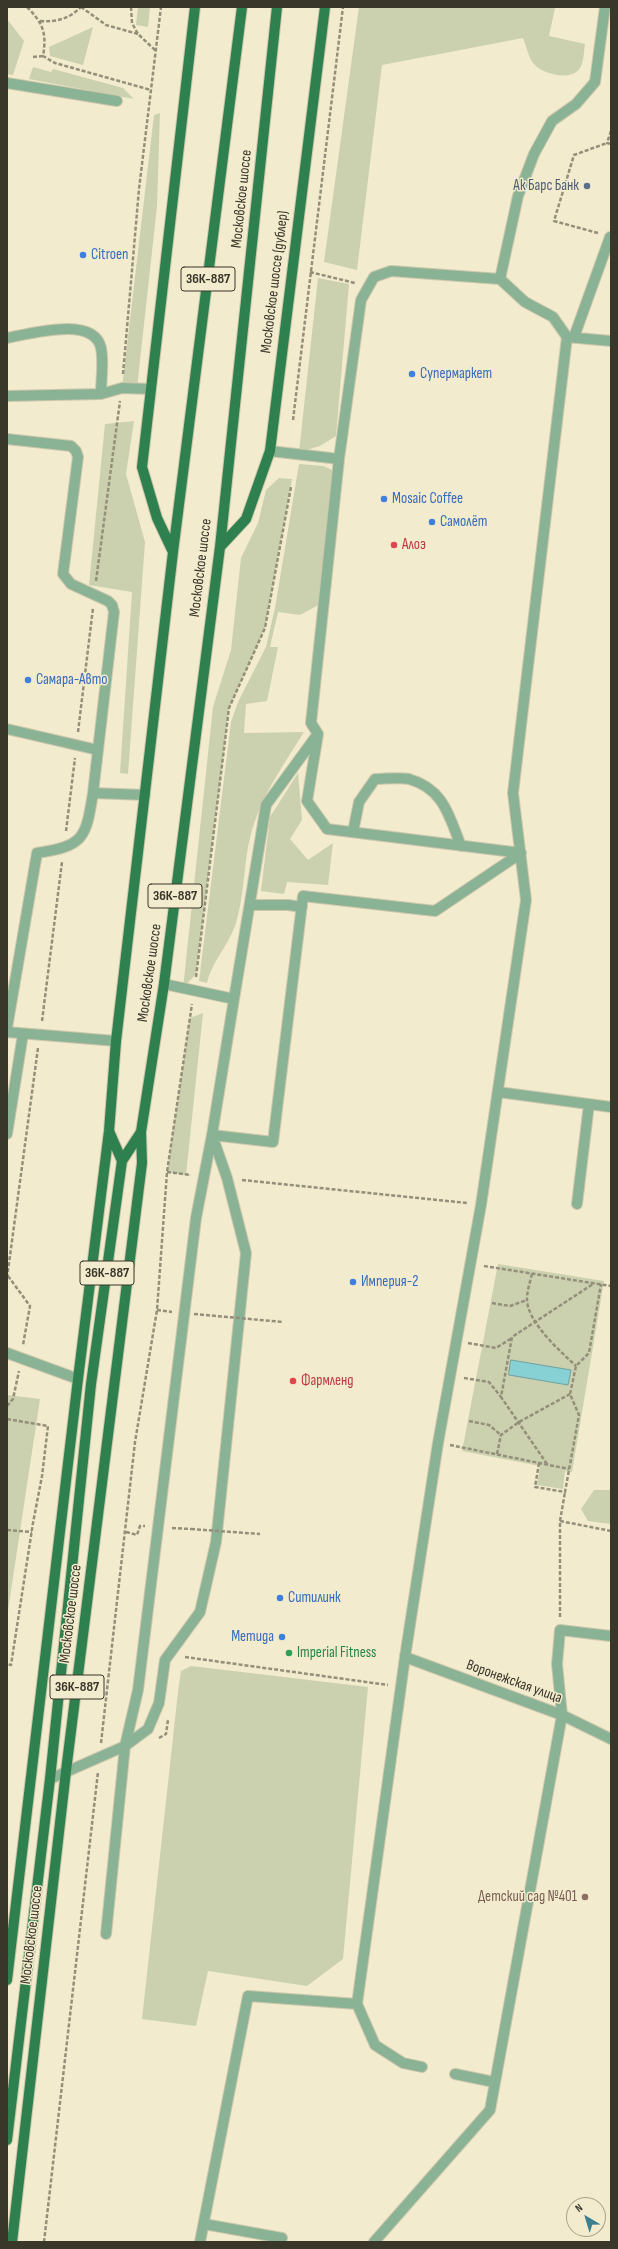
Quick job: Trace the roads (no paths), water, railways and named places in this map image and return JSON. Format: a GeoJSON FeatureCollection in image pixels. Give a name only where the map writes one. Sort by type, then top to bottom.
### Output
{"type":"FeatureCollection","features":[{"type":"Feature","properties":{"kind":"main road"},"geometry":{"type":"LineString","coordinates":[[173,552],[157,518],[142,466],[195,7]]}},
{"type":"Feature","properties":{"kind":"main road","name":"Московское шоссе"},"geometry":{"type":"LineString","coordinates":[[7,1980],[78,1379],[110,1131],[116,1041],[173,552],[242,7]]}},
{"type":"Feature","properties":{"kind":"main road","name":"Московское шоссе"},"geometry":{"type":"LineString","coordinates":[[12,2242],[66,1771],[142,1163],[141,1132],[164,984],[220,547],[277,7]]}},
{"type":"Feature","properties":{"kind":"main road","name":"Московское шоссе (дублер)"},"geometry":{"type":"LineString","coordinates":[[220,547],[246,519],[270,451],[325,7]]}},
{"type":"Feature","properties":{"kind":"main road","name":"Московское шоссе"},"geometry":{"type":"LineString","coordinates":[[110,1131],[122,1161]]}},
{"type":"Feature","properties":{"kind":"main road","name":"Московское шоссе"},"geometry":{"type":"LineString","coordinates":[[7,2140],[50,1779],[91,1384],[122,1161],[141,1132]]}},
{"type":"Feature","properties":{"kind":"main road"},"geometry":{"type":"LineString","coordinates":[[78,1379],[91,1384]]}},
{"type":"Feature","properties":{"kind":"street"},"geometry":{"type":"LineString","coordinates":[[500,279],[518,196],[534,154],[552,121],[576,104],[595,82],[607,8]]}},
{"type":"Feature","properties":{"kind":"street"},"geometry":{"type":"LineString","coordinates":[[7,83],[117,101]]}},
{"type":"Feature","properties":{"kind":"street"},"geometry":{"type":"LineString","coordinates":[[422,2067],[403,2063],[375,2045],[357,2004],[405,1657],[438,1442],[472,1264],[526,900],[512,792],[571,337],[610,237]]}},
{"type":"Feature","properties":{"kind":"street"},"geometry":{"type":"LineString","coordinates":[[521,853],[327,829],[307,801],[318,734],[311,723],[339,459],[361,300],[374,277],[391,271],[500,279],[525,302],[553,317],[571,337],[611,341]]}},
{"type":"Feature","properties":{"kind":"street"},"geometry":{"type":"LineString","coordinates":[[7,338],[75,328],[87,330],[97,339],[101,348],[101,394]]}},
{"type":"Feature","properties":{"kind":"street"},"geometry":{"type":"LineString","coordinates":[[7,396],[101,394],[122,388],[150,389]]}},
{"type":"Feature","properties":{"kind":"street"},"geometry":{"type":"LineString","coordinates":[[7,440],[71,446],[76,451],[78,458],[63,574],[66,580],[71,584],[108,600],[112,605],[114,612],[88,827],[78,840],[63,850],[37,853],[7,1028]]}},
{"type":"Feature","properties":{"kind":"street"},"geometry":{"type":"LineString","coordinates":[[270,451],[339,459]]}},
{"type":"Feature","properties":{"kind":"street"},"geometry":{"type":"LineString","coordinates":[[7,729],[98,750]]}},
{"type":"Feature","properties":{"kind":"street"},"geometry":{"type":"LineString","coordinates":[[106,1934],[125,1746],[138,1690],[196,1218],[212,1134],[266,805],[318,734]]}},
{"type":"Feature","properties":{"kind":"street"},"geometry":{"type":"LineString","coordinates":[[353,832],[359,802],[375,779],[408,779],[432,789],[446,808],[461,846]]}},
{"type":"Feature","properties":{"kind":"street"},"geometry":{"type":"LineString","coordinates":[[93,794],[145,795]]}},
{"type":"Feature","properties":{"kind":"street"},"geometry":{"type":"LineString","coordinates":[[212,1134],[273,1142],[303,896],[435,911],[521,853]]}},
{"type":"Feature","properties":{"kind":"street"},"geometry":{"type":"LineString","coordinates":[[250,905],[288,904],[302,907]]}},
{"type":"Feature","properties":{"kind":"street"},"geometry":{"type":"LineString","coordinates":[[164,984],[234,999]]}},
{"type":"Feature","properties":{"kind":"street"},"geometry":{"type":"LineString","coordinates":[[7,1032],[40,1036],[116,1041]]}},
{"type":"Feature","properties":{"kind":"street"},"geometry":{"type":"LineString","coordinates":[[7,1134],[23,1034]]}},
{"type":"Feature","properties":{"kind":"street"},"geometry":{"type":"LineString","coordinates":[[498,1092],[611,1107]]}},
{"type":"Feature","properties":{"kind":"street"},"geometry":{"type":"LineString","coordinates":[[577,1204],[589,1104]]}},
{"type":"Feature","properties":{"kind":"street"},"geometry":{"type":"LineString","coordinates":[[50,1779],[125,1746],[148,1729],[159,1703],[165,1660],[200,1612],[216,1542],[246,1253],[227,1178],[212,1134]]}},
{"type":"Feature","properties":{"kind":"street"},"geometry":{"type":"LineString","coordinates":[[7,1353],[78,1379]]}},
{"type":"Feature","properties":{"kind":"street"},"geometry":{"type":"LineString","coordinates":[[374,2242],[490,2110],[562,1715],[557,1664],[560,1630],[611,1636]]}},
{"type":"Feature","properties":{"kind":"street","name":"Воронежская улица"},"geometry":{"type":"LineString","coordinates":[[405,1657],[562,1715],[611,1739]]}},
{"type":"Feature","properties":{"kind":"street"},"geometry":{"type":"LineString","coordinates":[[200,2242],[248,1996],[357,2004]]}},
{"type":"Feature","properties":{"kind":"street"},"geometry":{"type":"LineString","coordinates":[[455,2074],[494,2082]]}},
{"type":"Feature","properties":{"kind":"street"},"geometry":{"type":"LineString","coordinates":[[204,2224],[282,2238]]}},
{"type":"Feature","properties":{"kind":"water"},"geometry":{"type":"Polygon","coordinates":[[[511,1360],[571,1370],[568,1385],[509,1375],[511,1360]]]}},
{"type":"Feature","properties":{"kind":"place","name":"Ак Барс Банк"},"geometry":{"type":"Point","coordinates":[587,186]}},
{"type":"Feature","properties":{"kind":"place","name":"Citroen"},"geometry":{"type":"Point","coordinates":[83,255]}},
{"type":"Feature","properties":{"kind":"place","name":"Супермаркет"},"geometry":{"type":"Point","coordinates":[412,374]}},
{"type":"Feature","properties":{"kind":"place","name":"Mosaic Coffee"},"geometry":{"type":"Point","coordinates":[384,499]}},
{"type":"Feature","properties":{"kind":"place","name":"Самолёт"},"geometry":{"type":"Point","coordinates":[432,522]}},
{"type":"Feature","properties":{"kind":"place","name":"Алоэ"},"geometry":{"type":"Point","coordinates":[394,545]}},
{"type":"Feature","properties":{"kind":"place","name":"Самара-Авто"},"geometry":{"type":"Point","coordinates":[28,680]}},
{"type":"Feature","properties":{"kind":"place","name":"Империя-2"},"geometry":{"type":"Point","coordinates":[353,1282]}},
{"type":"Feature","properties":{"kind":"place","name":"Фармленд"},"geometry":{"type":"Point","coordinates":[293,1381]}},
{"type":"Feature","properties":{"kind":"place","name":"Ситилинк"},"geometry":{"type":"Point","coordinates":[280,1598]}},
{"type":"Feature","properties":{"kind":"place","name":"Метида"},"geometry":{"type":"Point","coordinates":[282,1637]}},
{"type":"Feature","properties":{"kind":"place","name":"Imperial Fitness"},"geometry":{"type":"Point","coordinates":[289,1653]}},
{"type":"Feature","properties":{"kind":"place","name":"Детский сад №401"},"geometry":{"type":"Point","coordinates":[585,1897]}}]}
